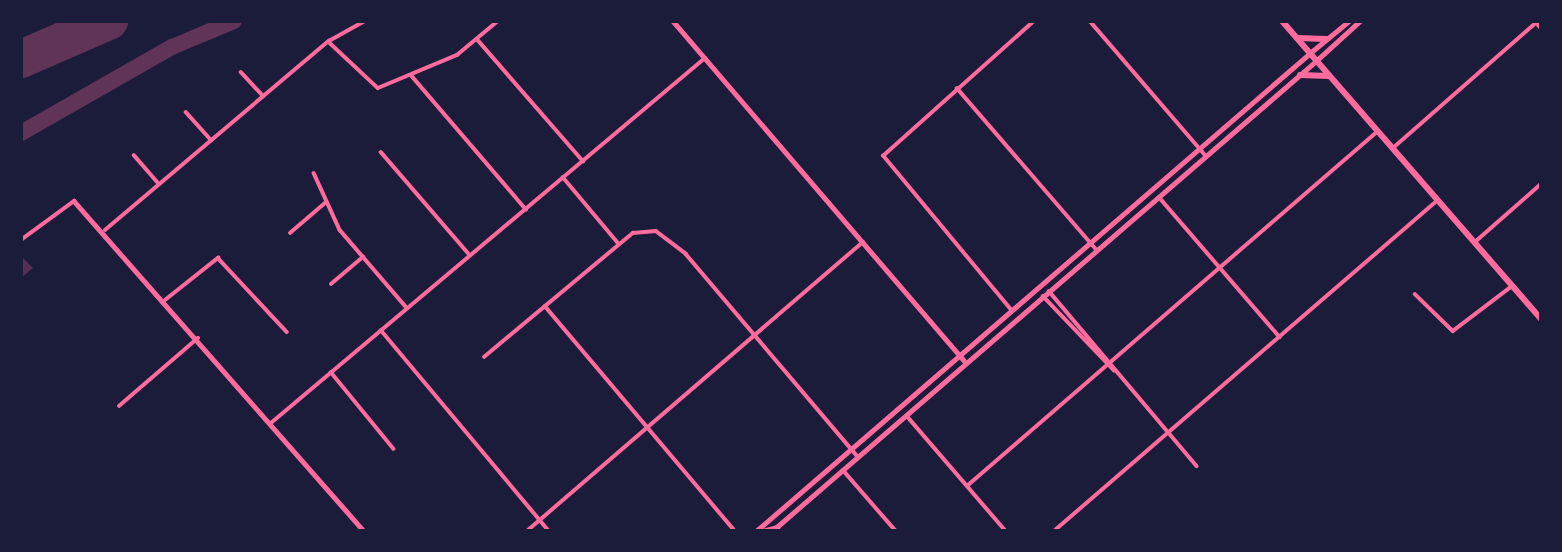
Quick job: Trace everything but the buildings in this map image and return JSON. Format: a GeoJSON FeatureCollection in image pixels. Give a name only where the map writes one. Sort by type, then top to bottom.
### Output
{"type":"FeatureCollection","features":[{"type":"Feature","properties":{"kind":"highway"},"geometry":{"type":"LineString","coordinates":[[1282,21],[1541,319]]}},
{"type":"Feature","properties":{"kind":"highway"},"geometry":{"type":"LineString","coordinates":[[1297,38],[1326,39]]}},
{"type":"Feature","properties":{"kind":"highway"},"geometry":{"type":"LineString","coordinates":[[1300,75],[1329,76]]}},
{"type":"Feature","properties":{"kind":"main road"},"geometry":{"type":"LineString","coordinates":[[756,531],[1310,53]]}},
{"type":"Feature","properties":{"kind":"main road"},"geometry":{"type":"LineString","coordinates":[[762,531],[776,530],[1316,61]]}},
{"type":"Feature","properties":{"kind":"street"},"geometry":{"type":"LineString","coordinates":[[105,230],[329,41],[365,21]]}},
{"type":"Feature","properties":{"kind":"street"},"geometry":{"type":"LineString","coordinates":[[329,41],[368,85],[378,88],[477,39],[498,21]]}},
{"type":"Feature","properties":{"kind":"street"},"geometry":{"type":"LineString","coordinates":[[673,21],[966,363]]}},
{"type":"Feature","properties":{"kind":"street"},"geometry":{"type":"LineString","coordinates":[[1011,311],[883,156],[1034,21]]}},
{"type":"Feature","properties":{"kind":"street"},"geometry":{"type":"LineString","coordinates":[[1090,21],[1206,156]]}},
{"type":"Feature","properties":{"kind":"street"},"geometry":{"type":"LineString","coordinates":[[1310,53],[1349,21]]}},
{"type":"Feature","properties":{"kind":"street"},"geometry":{"type":"LineString","coordinates":[[1316,61],[1360,21]]}},
{"type":"Feature","properties":{"kind":"street"},"geometry":{"type":"LineString","coordinates":[[1393,148],[1536,22],[1541,29]]}},
{"type":"Feature","properties":{"kind":"street"},"geometry":{"type":"LineString","coordinates":[[477,39],[583,161]]}},
{"type":"Feature","properties":{"kind":"street"},"geometry":{"type":"LineString","coordinates":[[271,423],[705,58]]}},
{"type":"Feature","properties":{"kind":"street"},"geometry":{"type":"LineString","coordinates":[[241,72],[263,96]]}},
{"type":"Feature","properties":{"kind":"street"},"geometry":{"type":"LineString","coordinates":[[410,74],[526,209]]}},
{"type":"Feature","properties":{"kind":"street"},"geometry":{"type":"LineString","coordinates":[[957,88],[1097,250]]}},
{"type":"Feature","properties":{"kind":"street"},"geometry":{"type":"LineString","coordinates":[[186,112],[211,140]]}},
{"type":"Feature","properties":{"kind":"street"},"geometry":{"type":"LineString","coordinates":[[967,486],[1378,131]]}},
{"type":"Feature","properties":{"kind":"street"},"geometry":{"type":"LineString","coordinates":[[381,152],[470,255]]}},
{"type":"Feature","properties":{"kind":"street"},"geometry":{"type":"LineString","coordinates":[[134,155],[159,184]]}},
{"type":"Feature","properties":{"kind":"street"},"geometry":{"type":"LineString","coordinates":[[314,173],[325,202],[363,257],[407,307]]}},
{"type":"Feature","properties":{"kind":"street"},"geometry":{"type":"LineString","coordinates":[[563,177],[619,244]]}},
{"type":"Feature","properties":{"kind":"street"},"geometry":{"type":"LineString","coordinates":[[1475,242],[1541,184]]}},
{"type":"Feature","properties":{"kind":"street"},"geometry":{"type":"LineString","coordinates":[[1159,197],[1280,337]]}},
{"type":"Feature","properties":{"kind":"street"},"geometry":{"type":"LineString","coordinates":[[1054,531],[1437,200]]}},
{"type":"Feature","properties":{"kind":"street"},"geometry":{"type":"LineString","coordinates":[[21,240],[74,201],[105,230],[364,531]]}},
{"type":"Feature","properties":{"kind":"street"},"geometry":{"type":"LineString","coordinates":[[290,233],[325,202]]}},
{"type":"Feature","properties":{"kind":"street"},"geometry":{"type":"LineString","coordinates":[[484,357],[619,244],[644,228],[677,245],[858,457]]}},
{"type":"Feature","properties":{"kind":"street"},"geometry":{"type":"LineString","coordinates":[[527,531],[863,242]]}},
{"type":"Feature","properties":{"kind":"street"},"geometry":{"type":"LineString","coordinates":[[331,284],[363,257]]}},
{"type":"Feature","properties":{"kind":"street"},"geometry":{"type":"LineString","coordinates":[[165,300],[218,258],[287,332]]}},
{"type":"Feature","properties":{"kind":"street"},"geometry":{"type":"LineString","coordinates":[[1415,294],[1453,331],[1512,286]]}},
{"type":"Feature","properties":{"kind":"street"},"geometry":{"type":"LineString","coordinates":[[1049,291],[1108,364]]}},
{"type":"Feature","properties":{"kind":"street"},"geometry":{"type":"LineString","coordinates":[[1043,296],[1114,370],[1196,466]]}},
{"type":"Feature","properties":{"kind":"street"},"geometry":{"type":"LineString","coordinates":[[545,306],[735,531]]}},
{"type":"Feature","properties":{"kind":"street"},"geometry":{"type":"LineString","coordinates":[[381,330],[549,531]]}},
{"type":"Feature","properties":{"kind":"street"},"geometry":{"type":"LineString","coordinates":[[119,406],[198,338]]}},
{"type":"Feature","properties":{"kind":"street"},"geometry":{"type":"LineString","coordinates":[[331,372],[394,449]]}},
{"type":"Feature","properties":{"kind":"street"},"geometry":{"type":"LineString","coordinates":[[906,415],[1006,531]]}},
{"type":"Feature","properties":{"kind":"street"},"geometry":{"type":"LineString","coordinates":[[843,470],[896,531]]}},
{"type":"Feature","properties":{"kind":"taxiway"},"geometry":{"type":"LineString","coordinates":[[21,133],[172,47],[234,21]]}},
{"type":"Feature","properties":{"kind":"taxiway"},"geometry":{"type":"LineString","coordinates":[[21,59],[54,44]]}},
{"type":"Feature","properties":{"kind":"runway"},"geometry":{"type":"LineString","coordinates":[[21,59],[109,21]]}}]}
